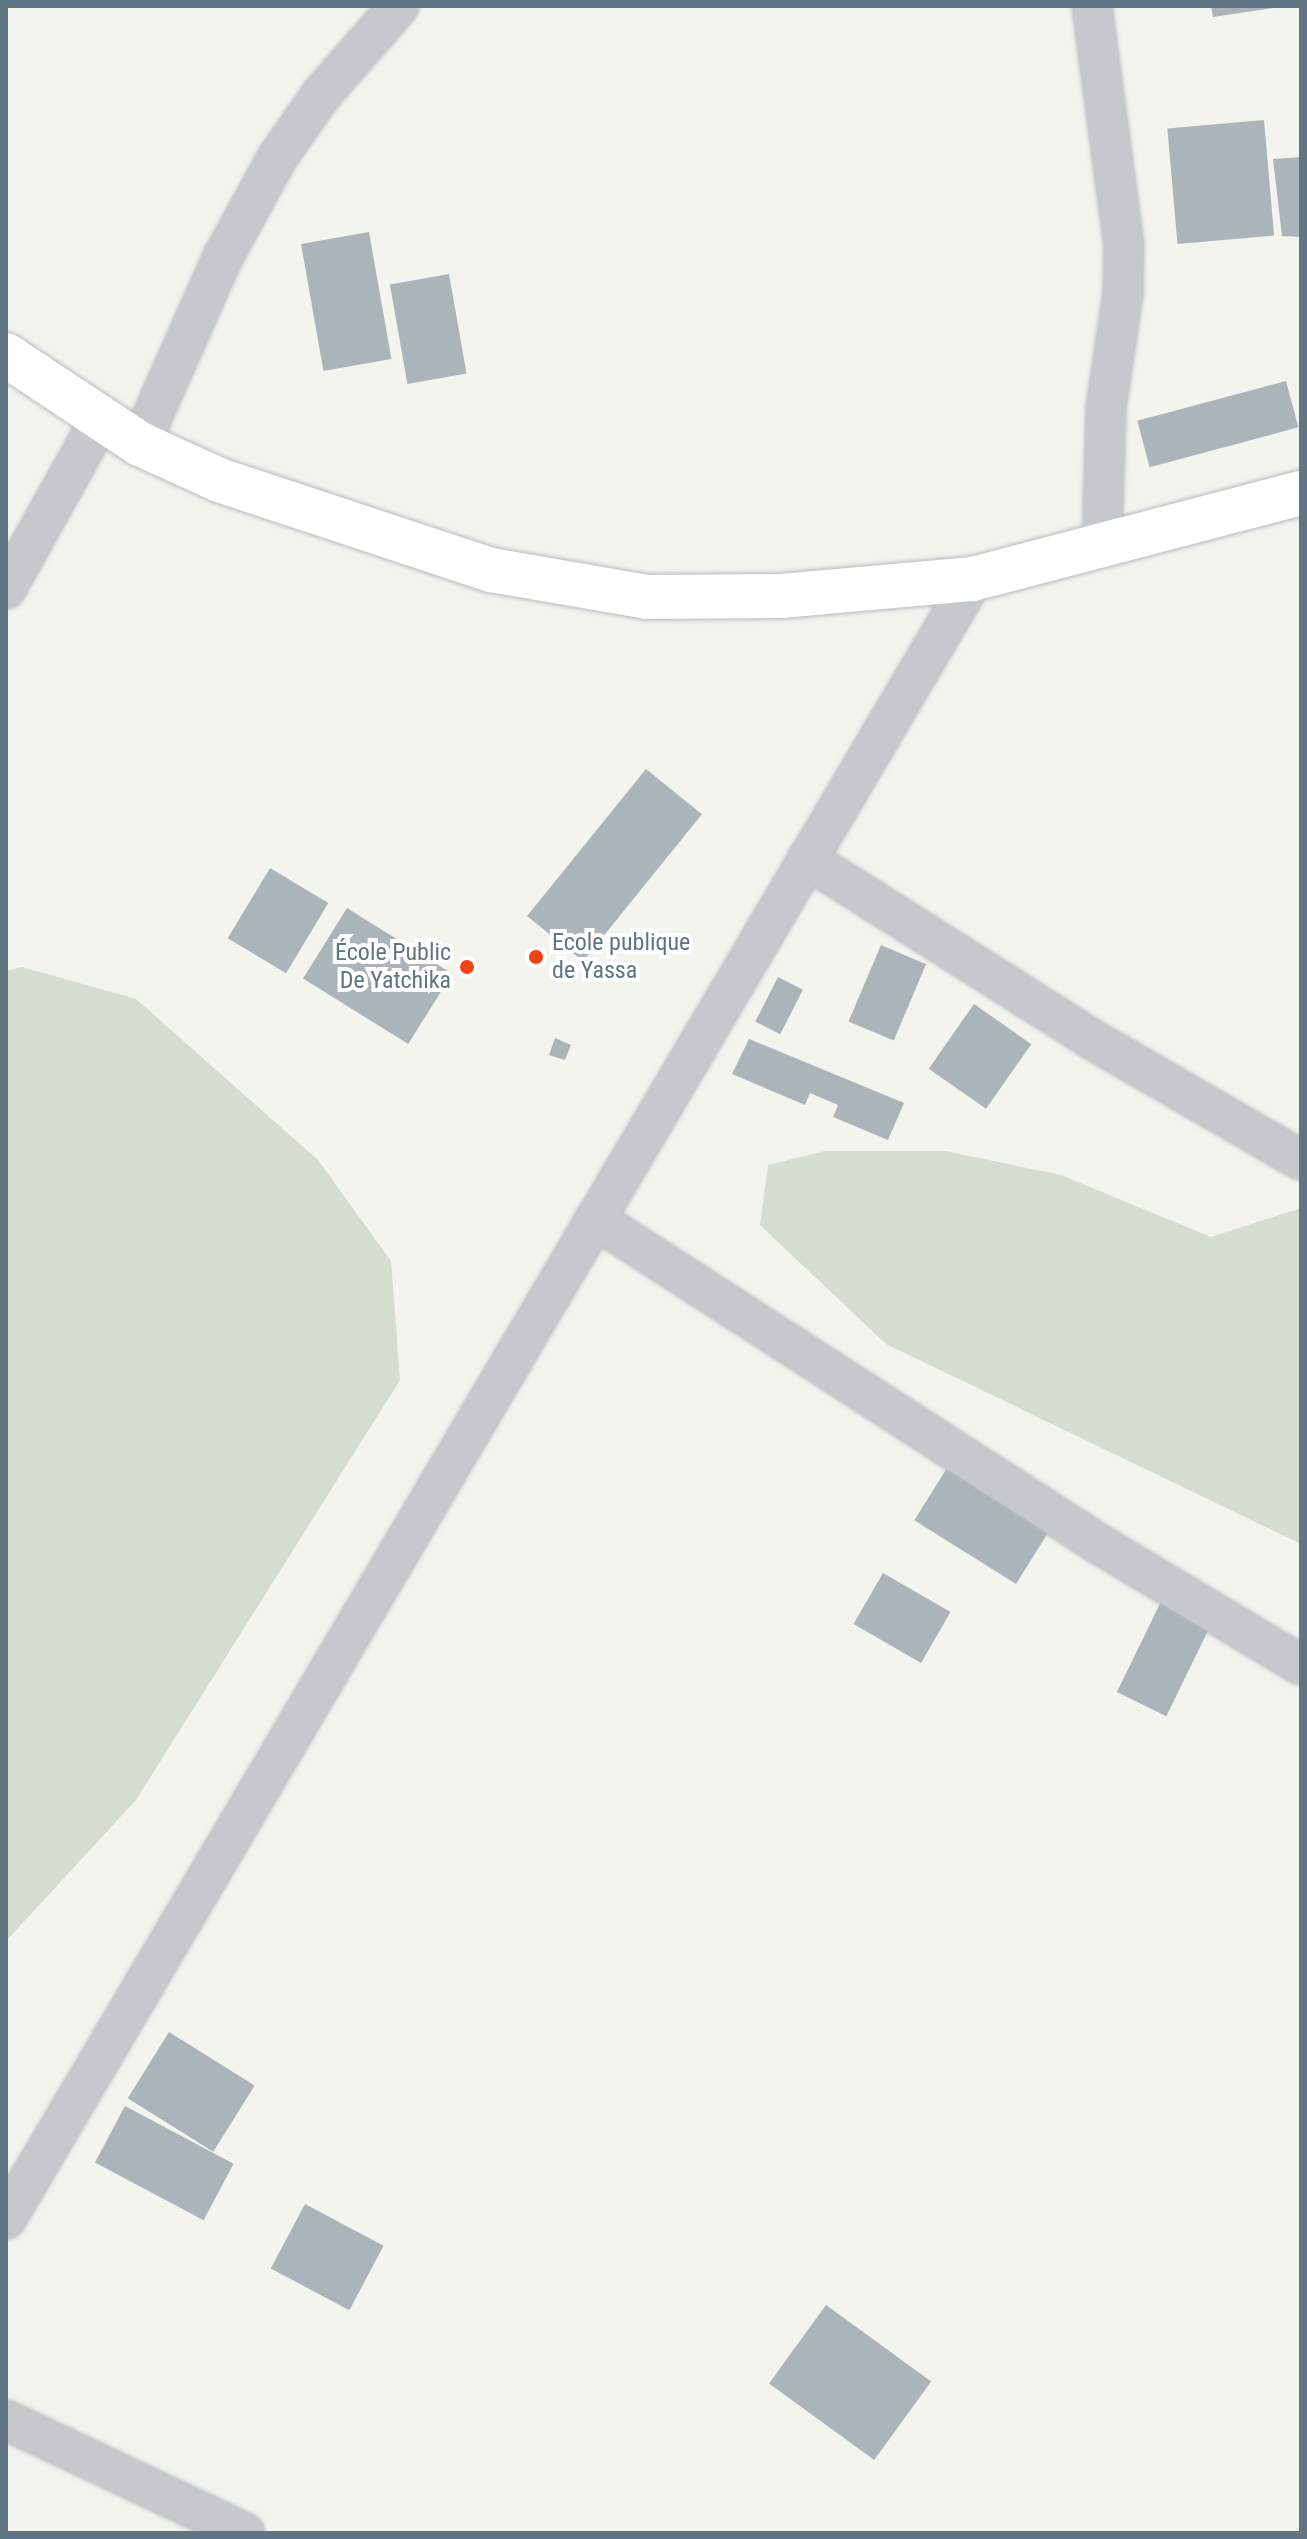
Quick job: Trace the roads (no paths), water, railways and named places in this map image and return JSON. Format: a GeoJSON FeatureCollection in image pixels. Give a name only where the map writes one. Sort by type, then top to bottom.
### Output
{"type":"FeatureCollection","features":[{"type":"Feature","properties":{"kind":"main road"},"geometry":{"type":"LineString","coordinates":[[6,355],[140,444],[219,480],[491,570],[647,597],[781,596],[973,579],[1301,493]]}},
{"type":"Feature","properties":{"kind":"street"},"geometry":{"type":"LineString","coordinates":[[140,444],[223,257],[277,158],[321,95],[399,6]]}},
{"type":"Feature","properties":{"kind":"street"},"geometry":{"type":"LineString","coordinates":[[1092,6],[1124,245],[1123,294],[1106,408],[1102,544]]}},
{"type":"Feature","properties":{"kind":"street"},"geometry":{"type":"LineString","coordinates":[[6,589],[101,418]]}},
{"type":"Feature","properties":{"kind":"street"},"geometry":{"type":"LineString","coordinates":[[6,2219],[973,579]]}},
{"type":"Feature","properties":{"kind":"street"},"geometry":{"type":"LineString","coordinates":[[807,859],[1093,1040],[1301,1160]]}},
{"type":"Feature","properties":{"kind":"street"},"geometry":{"type":"LineString","coordinates":[[595,1219],[1099,1544],[1301,1665]]}},
{"type":"Feature","properties":{"kind":"street"},"geometry":{"type":"LineString","coordinates":[[6,2420],[245,2533]]}},
{"type":"Feature","properties":{"kind":"place","name":"Ecole publique de Yassa"},"geometry":{"type":"Point","coordinates":[536,957]}},
{"type":"Feature","properties":{"kind":"place","name":"École Public De Yatchika"},"geometry":{"type":"Point","coordinates":[467,967]}}]}
